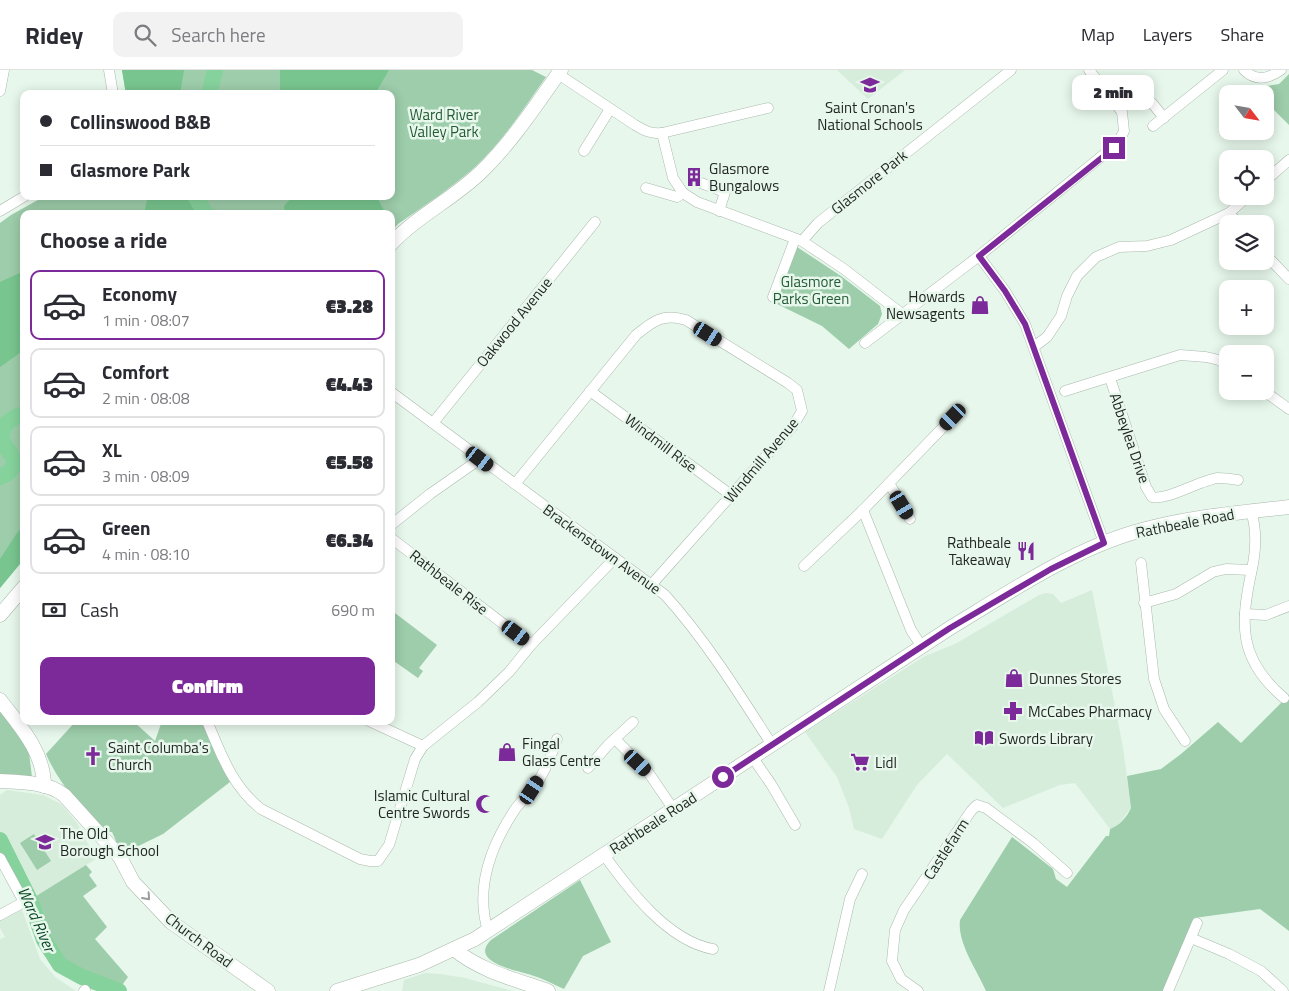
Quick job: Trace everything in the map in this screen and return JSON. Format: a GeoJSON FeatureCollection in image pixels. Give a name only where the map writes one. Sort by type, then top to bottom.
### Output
{"type":"FeatureCollection","features":[{"type":"Feature","properties":{"kind":"main road"},"geometry":{"type":"LineString","coordinates":[[395,240],[403,231],[455,194],[502,150],[559,72]]}},
{"type":"Feature","properties":{"kind":"main road","name":"Rathbeale Road"},"geometry":{"type":"LineString","coordinates":[[337,991],[419,965],[488,931],[922,647],[1004,595],[1077,555],[1135,532],[1166,524],[1200,517],[1289,507]]}},
{"type":"Feature","properties":{"kind":"main road"},"geometry":{"type":"LineString","coordinates":[[0,615],[20,592]]}},
{"type":"Feature","properties":{"kind":"main road"},"geometry":{"type":"LineString","coordinates":[[0,700],[33,746],[43,770],[44,786]]}},
{"type":"Feature","properties":{"kind":"main road","name":"Church Road"},"geometry":{"type":"LineString","coordinates":[[0,781],[44,786],[64,795],[120,857],[133,882],[171,922],[268,991]]}},
{"type":"Feature","properties":{"kind":"main road"},"geometry":{"type":"LineString","coordinates":[[454,949],[478,966],[548,991]]}},
{"type":"Feature","properties":{"kind":"street"},"geometry":{"type":"LineString","coordinates":[[0,91],[4,70]]}},
{"type":"Feature","properties":{"kind":"street"},"geometry":{"type":"LineString","coordinates":[[109,70],[112,90]]}},
{"type":"Feature","properties":{"kind":"street","name":"Glasmore Park"},"geometry":{"type":"LineString","coordinates":[[773,297],[798,240],[818,222],[1011,70]]}},
{"type":"Feature","properties":{"kind":"street"},"geometry":{"type":"LineString","coordinates":[[865,343],[979,256],[1114,148],[1122,138],[1124,125],[1122,112],[1089,70]]}},
{"type":"Feature","properties":{"kind":"street"},"geometry":{"type":"LineString","coordinates":[[1153,126],[1223,70]]}},
{"type":"Feature","properties":{"kind":"street"},"geometry":{"type":"LineString","coordinates":[[1244,70],[1259,79],[1268,78],[1281,70]]}},
{"type":"Feature","properties":{"kind":"street"},"geometry":{"type":"LineString","coordinates":[[559,72],[646,132],[662,133],[768,108]]}},
{"type":"Feature","properties":{"kind":"street"},"geometry":{"type":"LineString","coordinates":[[1152,103],[1164,118]]}},
{"type":"Feature","properties":{"kind":"street"},"geometry":{"type":"LineString","coordinates":[[584,151],[610,108]]}},
{"type":"Feature","properties":{"kind":"street"},"geometry":{"type":"LineString","coordinates":[[662,133],[673,178],[683,193],[697,202],[798,240],[844,269],[902,314]]}},
{"type":"Feature","properties":{"kind":"street"},"geometry":{"type":"LineString","coordinates":[[1274,173],[1289,160]]}},
{"type":"Feature","properties":{"kind":"street"},"geometry":{"type":"LineString","coordinates":[[701,183],[725,192],[720,211]]}},
{"type":"Feature","properties":{"kind":"street"},"geometry":{"type":"LineString","coordinates":[[646,188],[677,197],[683,193]]}},
{"type":"Feature","properties":{"kind":"street"},"geometry":{"type":"LineString","coordinates":[[0,212],[20,199]]}},
{"type":"Feature","properties":{"kind":"street"},"geometry":{"type":"LineString","coordinates":[[1035,346],[1047,337],[1061,316],[1067,296],[1077,276],[1096,257],[1119,247],[1147,246],[1171,240],[1229,212],[1237,205]]}},
{"type":"Feature","properties":{"kind":"street","name":"Oakwood Avenue"},"geometry":{"type":"LineString","coordinates":[[433,423],[595,222]]}},
{"type":"Feature","properties":{"kind":"street"},"geometry":{"type":"LineString","coordinates":[[979,256],[1010,299],[1025,324],[1035,346],[1104,543]]}},
{"type":"Feature","properties":{"kind":"street"},"geometry":{"type":"LineString","coordinates":[[1274,263],[1289,279]]}},
{"type":"Feature","properties":{"kind":"street","name":"Windmill Avenue"},"geometry":{"type":"LineString","coordinates":[[515,484],[636,335],[650,323],[663,318],[674,316],[686,320],[788,383],[797,390],[802,411],[793,426],[652,584]]}},
{"type":"Feature","properties":{"kind":"street"},"geometry":{"type":"LineString","coordinates":[[1065,391],[1180,355],[1219,360]]}},
{"type":"Feature","properties":{"kind":"street","name":"Abbeylea Drive"},"geometry":{"type":"LineString","coordinates":[[1110,378],[1146,487],[1152,497],[1169,495],[1217,478],[1238,480]]}},
{"type":"Feature","properties":{"kind":"street","name":"Windmill Rise"},"geometry":{"type":"LineString","coordinates":[[590,391],[731,495]]}},
{"type":"Feature","properties":{"kind":"street","name":"Brackenstown Avenue"},"geometry":{"type":"LineString","coordinates":[[395,395],[614,558],[652,584],[678,609],[720,667],[772,745]]}},
{"type":"Feature","properties":{"kind":"street"},"geometry":{"type":"LineString","coordinates":[[1274,398],[1289,409]]}},
{"type":"Feature","properties":{"kind":"street"},"geometry":{"type":"LineString","coordinates":[[804,566],[863,510],[953,417]]}},
{"type":"Feature","properties":{"kind":"street"},"geometry":{"type":"LineString","coordinates":[[395,522],[430,494],[480,459]]}},
{"type":"Feature","properties":{"kind":"street"},"geometry":{"type":"LineString","coordinates":[[889,483],[910,519]]}},
{"type":"Feature","properties":{"kind":"street"},"geometry":{"type":"LineString","coordinates":[[863,510],[910,630],[922,647]]}},
{"type":"Feature","properties":{"kind":"street"},"geometry":{"type":"LineString","coordinates":[[1251,512],[1255,546],[1245,614],[1245,637],[1250,656],[1256,668],[1265,681],[1284,698]]}},
{"type":"Feature","properties":{"kind":"street","name":"Rathbeale Rise"},"geometry":{"type":"LineString","coordinates":[[395,541],[531,645]]}},
{"type":"Feature","properties":{"kind":"street"},"geometry":{"type":"LineString","coordinates":[[208,725],[230,772],[249,800],[261,809],[360,859],[370,862],[378,861],[389,845],[415,759],[423,746],[478,702],[509,672],[531,645],[614,558]]}},
{"type":"Feature","properties":{"kind":"street"},"geometry":{"type":"LineString","coordinates":[[1141,563],[1154,679],[1164,708],[1185,740]]}},
{"type":"Feature","properties":{"kind":"street"},"geometry":{"type":"LineString","coordinates":[[1144,603],[1176,594],[1212,572],[1226,569],[1251,570]]}},
{"type":"Feature","properties":{"kind":"street"},"geometry":{"type":"LineString","coordinates":[[1245,614],[1266,615],[1289,606]]}},
{"type":"Feature","properties":{"kind":"street"},"geometry":{"type":"LineString","coordinates":[[588,768],[614,739],[633,722]]}},
{"type":"Feature","properties":{"kind":"street"},"geometry":{"type":"LineString","coordinates":[[378,725],[423,746]]}},
{"type":"Feature","properties":{"kind":"street"},"geometry":{"type":"LineString","coordinates":[[488,931],[484,917],[483,884],[491,858],[500,836],[515,810],[532,790],[542,774],[556,739]]}},
{"type":"Feature","properties":{"kind":"street"},"geometry":{"type":"LineString","coordinates":[[614,739],[648,772],[674,810]]}},
{"type":"Feature","properties":{"kind":"street"},"geometry":{"type":"LineString","coordinates":[[753,758],[771,784],[795,826]]}},
{"type":"Feature","properties":{"kind":"street","name":"Castlefarm"},"geometry":{"type":"LineString","coordinates":[[918,991],[901,979],[892,961],[895,930],[904,910],[971,810],[977,805],[986,808],[1033,843],[1067,873]]}},
{"type":"Feature","properties":{"kind":"street"},"geometry":{"type":"LineString","coordinates":[[604,855],[628,889],[674,932],[702,947],[713,949]]}},
{"type":"Feature","properties":{"kind":"street"},"geometry":{"type":"LineString","coordinates":[[0,858],[24,902],[0,915]]}},
{"type":"Feature","properties":{"kind":"street"},"geometry":{"type":"LineString","coordinates":[[829,991],[850,899],[862,874]]}},
{"type":"Feature","properties":{"kind":"street"},"geometry":{"type":"LineString","coordinates":[[1168,991],[1198,923]]}},
{"type":"Feature","properties":{"kind":"street"},"geometry":{"type":"LineString","coordinates":[[1191,938],[1229,954],[1261,971],[1283,991]]}},
{"type":"Feature","properties":{"kind":"shaded area","name":"Saint Cronan's National Schools"},"geometry":{"type":"Polygon","coordinates":[[[837,70],[905,70],[868,99],[837,70]]]}},
{"type":"Feature","properties":{"kind":"shaded area"},"geometry":{"type":"Polygon","coordinates":[[[1092,590],[1123,747],[1131,808],[1117,826],[1110,829],[1075,783],[1060,785],[1003,808],[947,754],[917,785],[882,839],[854,829],[849,808],[837,777],[805,732],[925,656],[955,644],[1039,595],[1053,594],[1061,603],[1092,590]]]}},
{"type":"Feature","properties":{"kind":"shaded area","name":"The Old Borough School"},"geometry":{"type":"Polygon","coordinates":[[[7,790],[43,795],[61,804],[77,823],[96,859],[33,898],[0,836],[0,795],[7,790]]]}},
{"type":"Feature","properties":{"kind":"shaded area"},"geometry":{"type":"Polygon","coordinates":[[[21,907],[40,959],[55,977],[76,991],[0,991],[0,939],[5,937],[0,928],[0,918],[21,907]]]}},
{"type":"Feature","properties":{"kind":"shaded area"},"geometry":{"type":"Polygon","coordinates":[[[425,973],[465,978],[513,991],[402,991],[404,980],[425,973]]]}},
{"type":"Feature","properties":{"kind":"green space","name":"Ward River Valley Park"},"geometry":{"type":"Polygon","coordinates":[[[122,70],[532,70],[546,77],[513,124],[475,167],[395,227],[395,210],[20,210],[20,564],[0,588],[0,223],[11,215],[38,200],[395,200],[395,90],[125,90],[122,70]]]}},
{"type":"Feature","properties":{"kind":"green space"},"geometry":{"type":"Polygon","coordinates":[[[122,70],[184,70],[181,90],[125,90],[122,70]]]}},
{"type":"Feature","properties":{"kind":"green space"},"geometry":{"type":"Polygon","coordinates":[[[280,70],[389,70],[377,90],[280,90],[280,70]]]}},
{"type":"Feature","properties":{"kind":"green space"},"geometry":{"type":"Polygon","coordinates":[[[1289,74],[1289,125],[1274,110],[1273,85],[1279,84],[1289,74]]]}},
{"type":"Feature","properties":{"kind":"green space"},"geometry":{"type":"Polygon","coordinates":[[[147,200],[190,200],[195,210],[145,210],[147,200]]]}},
{"type":"Feature","properties":{"kind":"green space"},"geometry":{"type":"Polygon","coordinates":[[[289,200],[378,200],[384,210],[284,210],[284,206],[289,200]]]}},
{"type":"Feature","properties":{"kind":"green space","name":"Glasmore Parks Green"},"geometry":{"type":"Polygon","coordinates":[[[797,247],[841,276],[880,306],[882,314],[878,324],[849,349],[822,326],[775,303],[797,247]]]}},
{"type":"Feature","properties":{"kind":"green space"},"geometry":{"type":"Polygon","coordinates":[[[20,273],[20,353],[0,367],[0,282],[20,273]]]}},
{"type":"Feature","properties":{"kind":"green space"},"geometry":{"type":"Polygon","coordinates":[[[20,530],[20,564],[0,588],[0,559],[20,530]]]}},
{"type":"Feature","properties":{"kind":"green space"},"geometry":{"type":"Polygon","coordinates":[[[395,613],[437,645],[419,668],[423,671],[418,678],[395,662],[395,613]]]}},
{"type":"Feature","properties":{"kind":"green space"},"geometry":{"type":"Polygon","coordinates":[[[1289,695],[1289,931],[1260,909],[1194,918],[1163,991],[986,991],[965,947],[960,929],[960,920],[1012,837],[1053,869],[1056,879],[1067,887],[1106,836],[1109,836],[1110,829],[1125,818],[1131,808],[1127,776],[1161,769],[1218,722],[1241,743],[1289,695]]]}},
{"type":"Feature","properties":{"kind":"green space"},"geometry":{"type":"Polygon","coordinates":[[[0,710],[28,745],[32,777],[0,776],[0,710]]]}},
{"type":"Feature","properties":{"kind":"green space"},"geometry":{"type":"Polygon","coordinates":[[[72,725],[137,725],[155,741],[161,725],[203,725],[230,782],[163,834],[124,853],[114,843],[116,841],[112,832],[106,834],[73,797],[58,776],[46,754],[72,725]]]}},
{"type":"Feature","properties":{"kind":"green space"},"geometry":{"type":"Polygon","coordinates":[[[34,834],[51,861],[37,870],[20,843],[34,834]]]}},
{"type":"Feature","properties":{"kind":"green space"},"geometry":{"type":"Polygon","coordinates":[[[86,865],[92,872],[89,875],[97,886],[83,896],[107,927],[95,939],[128,977],[120,988],[80,973],[62,960],[50,944],[33,898],[86,865]]]}},
{"type":"Feature","properties":{"kind":"green space"},"geometry":{"type":"Polygon","coordinates":[[[580,880],[611,942],[583,956],[564,989],[490,960],[486,954],[486,948],[491,940],[580,880]]]}},
{"type":"Feature","properties":{"kind":"waterway","name":"Ward River"},"geometry":{"type":"LineString","coordinates":[[210,90],[215,70]]}},
{"type":"Feature","properties":{"kind":"waterway","name":"Ward River"},"geometry":{"type":"LineString","coordinates":[[197,200],[204,210]]}},
{"type":"Feature","properties":{"kind":"waterway","name":"Ward River"},"geometry":{"type":"LineString","coordinates":[[0,477],[8,473],[15,465],[2,440],[3,430],[8,422],[20,415]]}},
{"type":"Feature","properties":{"kind":"waterway","name":"Ward River"},"geometry":{"type":"LineString","coordinates":[[0,840],[30,900],[44,940],[60,965],[82,977],[119,991]]}},
{"type":"Feature","properties":{"kind":"place","name":"Saint Cronan's National Schools"},"geometry":{"type":"Point","coordinates":[870,85]}},
{"type":"Feature","properties":{"kind":"place","name":"Glasmore Bungalows"},"geometry":{"type":"Point","coordinates":[694,177]}},
{"type":"Feature","properties":{"kind":"place","name":"Howards Newsagents"},"geometry":{"type":"Point","coordinates":[980,305]}},
{"type":"Feature","properties":{"kind":"place","name":"Rathbeale Takeaway"},"geometry":{"type":"Point","coordinates":[1026,551]}},
{"type":"Feature","properties":{"kind":"place","name":"Dunnes Stores"},"geometry":{"type":"Point","coordinates":[1014,678]}},
{"type":"Feature","properties":{"kind":"place","name":"McCabes Pharmacy"},"geometry":{"type":"Point","coordinates":[1013,711]}},
{"type":"Feature","properties":{"kind":"place","name":"Swords Library"},"geometry":{"type":"Point","coordinates":[984,738]}},
{"type":"Feature","properties":{"kind":"place","name":"Fingal Glass Centre"},"geometry":{"type":"Point","coordinates":[507,752]}},
{"type":"Feature","properties":{"kind":"place","name":"Saint Columba's Church"},"geometry":{"type":"Point","coordinates":[93,756]}},
{"type":"Feature","properties":{"kind":"place","name":"Lidl"},"geometry":{"type":"Point","coordinates":[860,762]}},
{"type":"Feature","properties":{"kind":"place","name":"Islamic Cultural Centre Swords"},"geometry":{"type":"Point","coordinates":[485,804]}},
{"type":"Feature","properties":{"kind":"place","name":"The Old Borough School"},"geometry":{"type":"Point","coordinates":[45,842]}},
{"type":"Feature","properties":{"kind":"route"},"geometry":{"type":"LineString","coordinates":[[723,777],[950,628],[1051,569],[1104,543],[1035,346],[1025,324],[1005,291],[979,256],[1114,148]]}}]}
